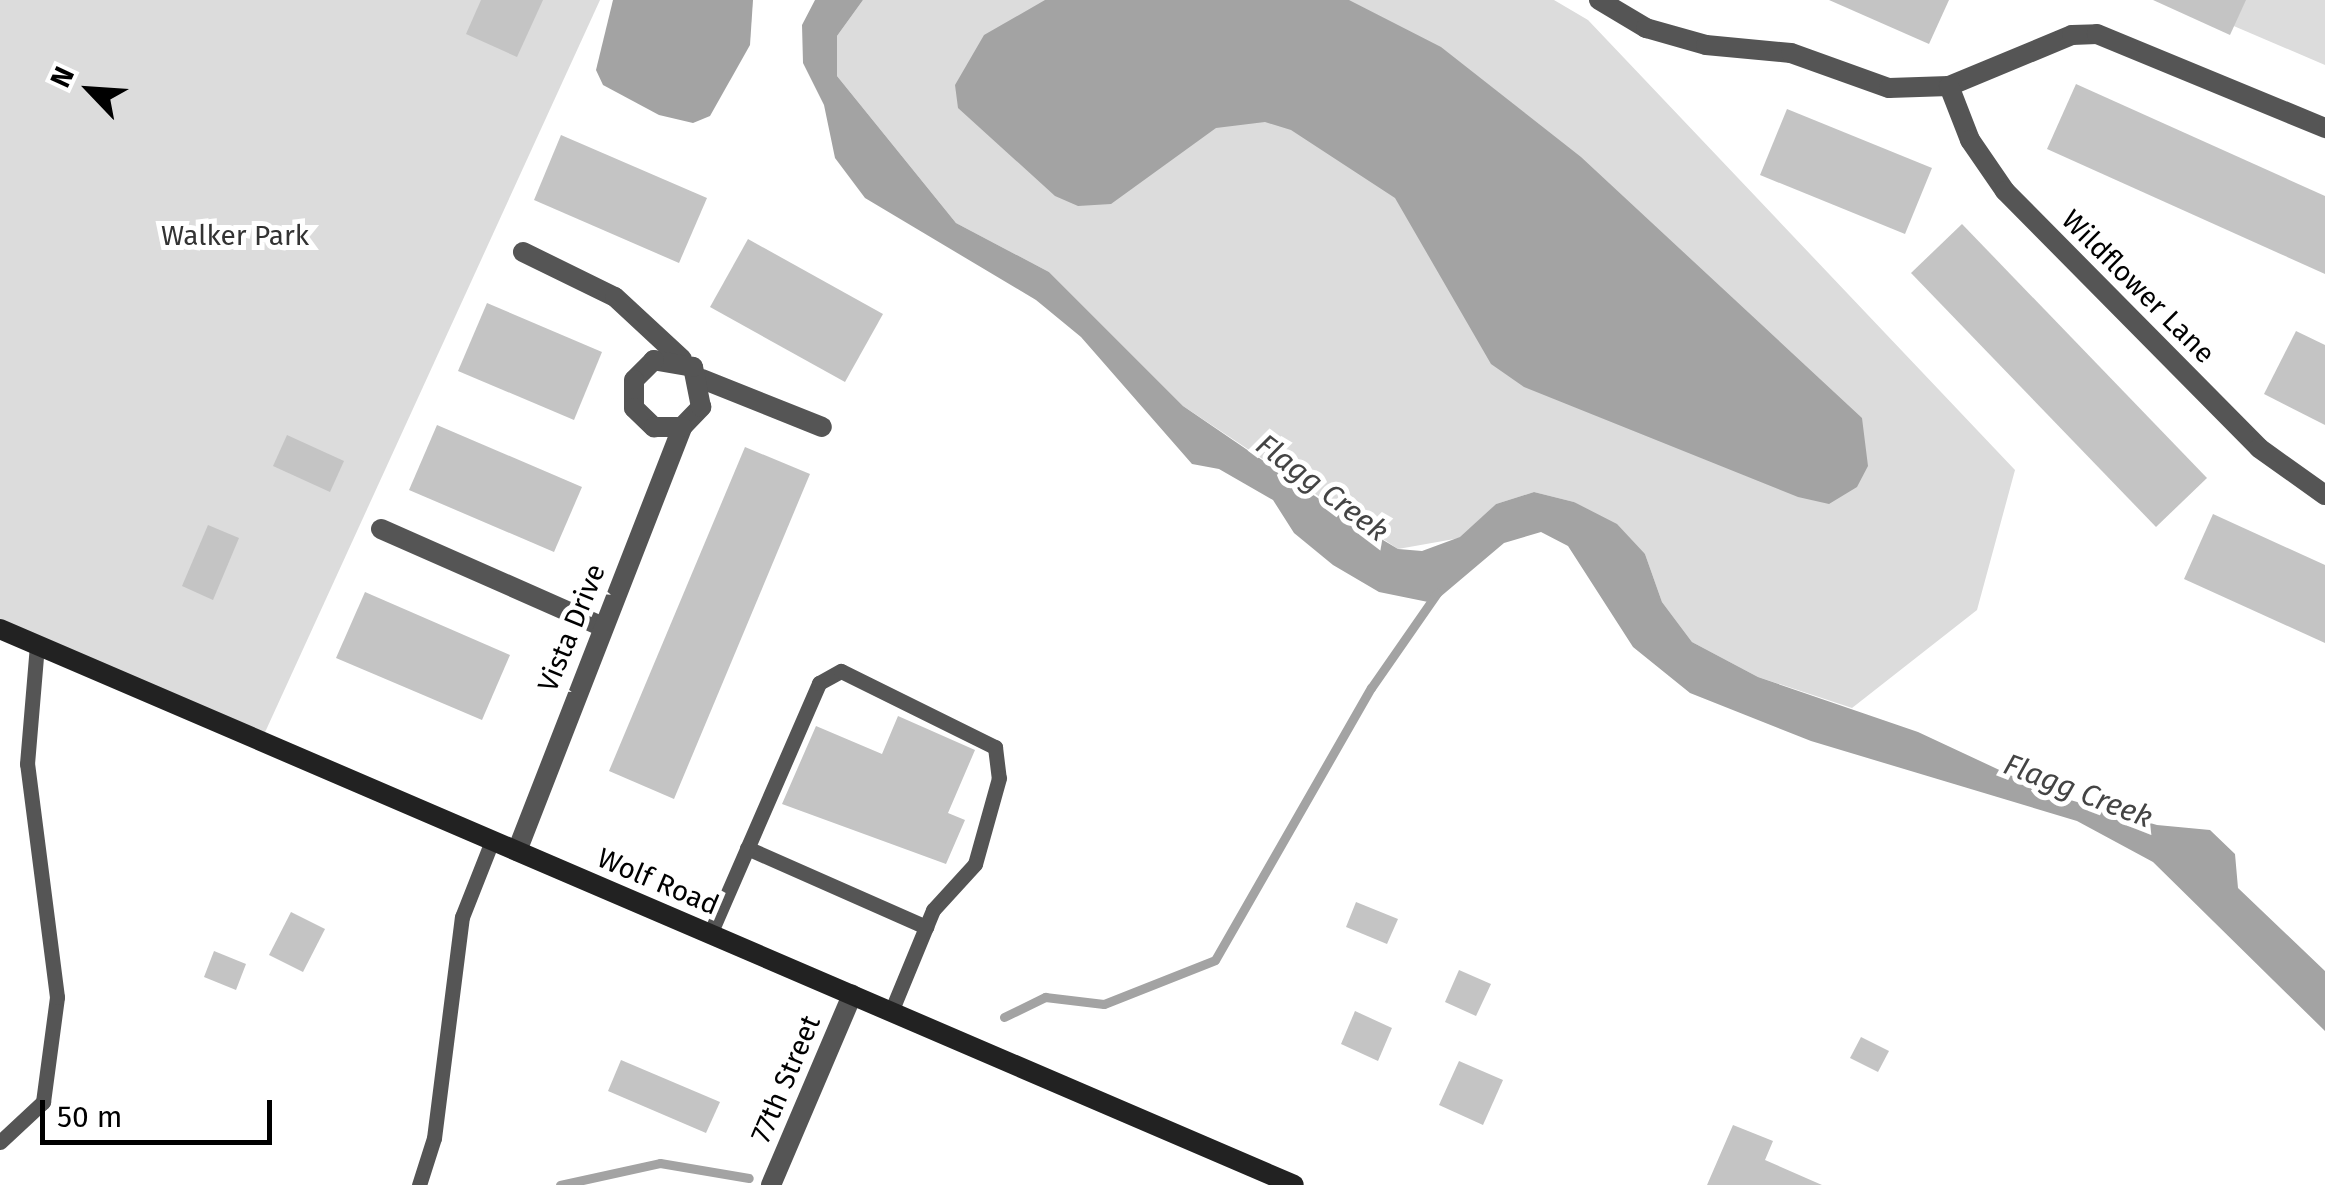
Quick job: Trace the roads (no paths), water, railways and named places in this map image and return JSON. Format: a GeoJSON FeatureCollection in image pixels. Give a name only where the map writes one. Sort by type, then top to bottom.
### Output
{"type":"FeatureCollection","features":[{"type":"Feature","properties":{"kind":"street"},"geometry":{"type":"LineString","coordinates":[[1600,0],[1646,28],[1706,45],[1790,53],[1889,88],[1949,86],[2061,38],[2097,34],[2325,128]]}},
{"type":"Feature","properties":{"kind":"street","name":"Wildflower Lane"},"geometry":{"type":"LineString","coordinates":[[1949,86],[1970,140],[2005,191],[2258,448],[2325,495]]}},
{"type":"Feature","properties":{"kind":"street"},"geometry":{"type":"LineString","coordinates":[[523,252],[615,298],[702,380],[822,427]]}},
{"type":"Feature","properties":{"kind":"street"},"geometry":{"type":"LineString","coordinates":[[682,360],[654,360],[632,394],[642,420],[682,427]]}},
{"type":"Feature","properties":{"kind":"street","name":"Vista Drive"},"geometry":{"type":"LineString","coordinates":[[517,851],[682,427],[701,407],[702,380]]}},
{"type":"Feature","properties":{"kind":"street"},"geometry":{"type":"LineString","coordinates":[[381,529],[603,627]]}},
{"type":"Feature","properties":{"kind":"street","name":"Wolf Road"},"geometry":{"type":"LineString","coordinates":[[0,629],[1294,1185]]}},
{"type":"Feature","properties":{"kind":"street","name":"77th Street"},"geometry":{"type":"LineString","coordinates":[[771,1185],[852,995]]}},
{"type":"Feature","properties":{"kind":"lane"},"geometry":{"type":"LineString","coordinates":[[0,1142],[43,1102],[57,998],[26,764],[37,645]]}},
{"type":"Feature","properties":{"kind":"lane"},"geometry":{"type":"LineString","coordinates":[[710,934],[819,684],[841,670],[995,747],[998,778],[974,864],[926,927],[890,1012]]}},
{"type":"Feature","properties":{"kind":"lane"},"geometry":{"type":"LineString","coordinates":[[419,1185],[434,1138],[462,917],[492,840]]}},
{"type":"Feature","properties":{"kind":"lane"},"geometry":{"type":"LineString","coordinates":[[748,848],[926,927]]}},
{"type":"Feature","properties":{"kind":"waterway"},"geometry":{"type":"LineString","coordinates":[[1004,1017],[1045,997],[1104,1004],[1215,960],[1371,688],[1437,593]]}},
{"type":"Feature","properties":{"kind":"waterway"},"geometry":{"type":"LineString","coordinates":[[560,1185],[660,1163],[749,1178]]}},
{"type":"Feature","properties":{"kind":"park label","name":"Walker Park"},"geometry":{"type":"Point","coordinates":[235,236]}},
{"type":"Feature","properties":{"kind":"water label","name":"Flagg Creek"},"geometry":{"type":"Point","coordinates":[1322,488]}},
{"type":"Feature","properties":{"kind":"water label","name":"Flagg Creek"},"geometry":{"type":"Point","coordinates":[2078,791]}}]}
